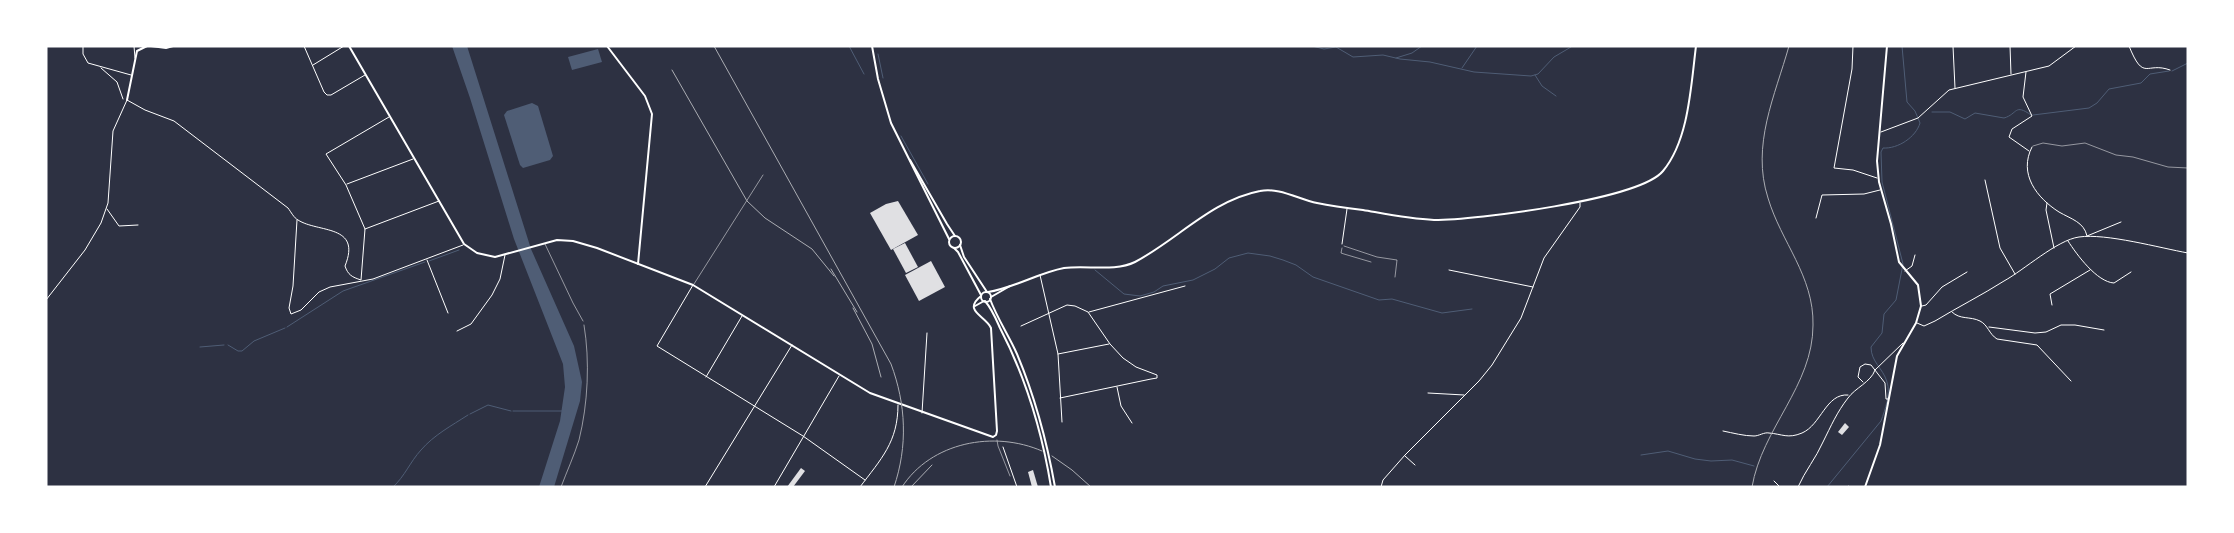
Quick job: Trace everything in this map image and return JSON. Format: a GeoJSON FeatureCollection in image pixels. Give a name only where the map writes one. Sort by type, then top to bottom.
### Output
{"type":"FeatureCollection","features":[{"type":"Feature","properties":{"kind":"street"},"geometry":{"type":"LineString","coordinates":[[83,46],[83,54],[88,63],[131,75]]}},
{"type":"Feature","properties":{"kind":"street"},"geometry":{"type":"LineString","coordinates":[[134,46],[135,58]]}},
{"type":"Feature","properties":{"kind":"street"},"geometry":{"type":"LineString","coordinates":[[46,300],[85,250],[101,223],[106,208],[113,131],[127,100],[137,51],[147,46]]}},
{"type":"Feature","properties":{"kind":"street"},"geometry":{"type":"LineString","coordinates":[[152,46],[166,48],[173,46]]}},
{"type":"Feature","properties":{"kind":"street"},"geometry":{"type":"LineString","coordinates":[[304,46],[327,96],[366,74]]}},
{"type":"Feature","properties":{"kind":"street"},"geometry":{"type":"LineString","coordinates":[[312,65],[344,46]]}},
{"type":"Feature","properties":{"kind":"street"},"geometry":{"type":"LineString","coordinates":[[349,46],[464,244],[486,256],[505,255],[544,242],[557,240],[573,241],[638,264],[693,285],[870,393],[922,413],[986,435],[995,436],[998,430],[991,328],[988,322],[976,313],[974,306],[976,301],[987,292],[1072,267],[1130,264],[1217,208],[1258,191],[1276,191],[1310,202],[1411,218],[1444,219],[1492,215],[1580,202],[1616,194],[1640,186],[1657,178],[1664,170],[1674,151],[1685,121],[1696,46]]}},
{"type":"Feature","properties":{"kind":"street"},"geometry":{"type":"LineString","coordinates":[[607,46],[645,96],[652,114],[638,264]]}},
{"type":"Feature","properties":{"kind":"street"},"geometry":{"type":"LineString","coordinates":[[872,46],[884,103],[905,152],[949,239],[949,245],[958,252],[1009,344],[1022,373]]}},
{"type":"Feature","properties":{"kind":"street"},"geometry":{"type":"LineString","coordinates":[[1853,46],[1852,69],[1834,168],[1853,170],[1878,178]]}},
{"type":"Feature","properties":{"kind":"street"},"geometry":{"type":"LineString","coordinates":[[1865,487],[1878,457],[1894,366],[1903,343],[1916,323],[1921,306],[1918,285],[1901,266],[1878,178],[1887,46]]}},
{"type":"Feature","properties":{"kind":"street"},"geometry":{"type":"LineString","coordinates":[[1955,88],[1953,46],[1957,46]]}},
{"type":"Feature","properties":{"kind":"street"},"geometry":{"type":"LineString","coordinates":[[2010,46],[2011,75]]}},
{"type":"Feature","properties":{"kind":"street"},"geometry":{"type":"LineString","coordinates":[[1880,132],[1887,131],[1919,117],[1944,92],[2049,66],[2076,46]]}},
{"type":"Feature","properties":{"kind":"street"},"geometry":{"type":"LineString","coordinates":[[2129,46],[2137,64],[2142,68],[2170,70]]}},
{"type":"Feature","properties":{"kind":"street"},"geometry":{"type":"LineString","coordinates":[[99,66],[117,82],[123,99]]}},
{"type":"Feature","properties":{"kind":"street"},"geometry":{"type":"LineString","coordinates":[[2026,72],[2023,97],[2032,116],[2012,129],[2009,135],[2012,141],[2030,152]]}},
{"type":"Feature","properties":{"kind":"street"},"geometry":{"type":"LineString","coordinates":[[127,100],[145,110],[174,121],[288,208],[297,220],[339,234],[348,246],[350,254],[345,266],[347,272],[350,276],[361,280]]}},
{"type":"Feature","properties":{"kind":"street"},"geometry":{"type":"LineString","coordinates":[[361,280],[365,229],[346,185],[326,154],[390,117]]}},
{"type":"Feature","properties":{"kind":"street"},"geometry":{"type":"LineString","coordinates":[[2032,147],[2026,168],[2028,176],[2047,203],[2079,223],[2085,228],[2087,236]]}},
{"type":"Feature","properties":{"kind":"street"},"geometry":{"type":"LineString","coordinates":[[905,152],[955,236],[960,239],[964,257],[990,298],[1022,373],[1044,436],[1053,487]]}},
{"type":"Feature","properties":{"kind":"street"},"geometry":{"type":"LineString","coordinates":[[346,185],[414,158]]}},
{"type":"Feature","properties":{"kind":"street"},"geometry":{"type":"LineString","coordinates":[[1985,180],[2000,248],[2016,274]]}},
{"type":"Feature","properties":{"kind":"street"},"geometry":{"type":"LineString","coordinates":[[1816,218],[1822,195],[1864,194],[1880,190]]}},
{"type":"Feature","properties":{"kind":"street"},"geometry":{"type":"LineString","coordinates":[[365,229],[439,201]]}},
{"type":"Feature","properties":{"kind":"street"},"geometry":{"type":"LineString","coordinates":[[1381,487],[1384,480],[1405,455],[1465,396],[1492,365],[1521,318],[1544,258],[1580,207],[1580,202]]}},
{"type":"Feature","properties":{"kind":"street"},"geometry":{"type":"LineString","coordinates":[[2047,203],[2046,210],[2055,248]]}},
{"type":"Feature","properties":{"kind":"street"},"geometry":{"type":"LineString","coordinates":[[106,208],[119,226],[138,225]]}},
{"type":"Feature","properties":{"kind":"street"},"geometry":{"type":"LineString","coordinates":[[1342,244],[1348,208]]}},
{"type":"Feature","properties":{"kind":"street"},"geometry":{"type":"LineString","coordinates":[[297,220],[293,286],[289,308],[291,314],[301,310],[324,289],[373,279],[464,244]]}},
{"type":"Feature","properties":{"kind":"street"},"geometry":{"type":"LineString","coordinates":[[1916,323],[1925,326],[2016,274],[2068,240],[2087,236],[2121,222]]}},
{"type":"Feature","properties":{"kind":"street"},"geometry":{"type":"LineString","coordinates":[[949,239],[955,236]]}},
{"type":"Feature","properties":{"kind":"street"},"geometry":{"type":"LineString","coordinates":[[2087,236],[2188,253]]}},
{"type":"Feature","properties":{"kind":"street"},"geometry":{"type":"LineString","coordinates":[[2068,240],[2090,270],[2111,283],[2131,272]]}},
{"type":"Feature","properties":{"kind":"street"},"geometry":{"type":"LineString","coordinates":[[954,248],[960,245]]}},
{"type":"Feature","properties":{"kind":"street"},"geometry":{"type":"LineString","coordinates":[[457,331],[471,324],[492,294],[500,279],[505,255]]}},
{"type":"Feature","properties":{"kind":"street"},"geometry":{"type":"LineString","coordinates":[[1904,270],[1913,265],[1916,255]]}},
{"type":"Feature","properties":{"kind":"street"},"geometry":{"type":"LineString","coordinates":[[427,259],[448,313]]}},
{"type":"Feature","properties":{"kind":"street"},"geometry":{"type":"LineString","coordinates":[[1449,270],[1533,287]]}},
{"type":"Feature","properties":{"kind":"street"},"geometry":{"type":"LineString","coordinates":[[2052,305],[2050,294],[2090,270]]}},
{"type":"Feature","properties":{"kind":"street"},"geometry":{"type":"LineString","coordinates":[[1921,306],[1926,304],[1949,281],[1966,272]]}},
{"type":"Feature","properties":{"kind":"street"},"geometry":{"type":"LineString","coordinates":[[1040,275],[1058,354],[1062,422]]}},
{"type":"Feature","properties":{"kind":"street"},"geometry":{"type":"LineString","coordinates":[[974,306],[1013,284]]}},
{"type":"Feature","properties":{"kind":"street"},"geometry":{"type":"LineString","coordinates":[[693,285],[657,346],[804,436],[865,480]]}},
{"type":"Feature","properties":{"kind":"street"},"geometry":{"type":"LineString","coordinates":[[1088,312],[1185,286]]}},
{"type":"Feature","properties":{"kind":"street"},"geometry":{"type":"LineString","coordinates":[[1021,326],[1066,305],[1075,306],[1088,312],[1110,344],[1132,364],[1157,375],[1157,378],[1060,398]]}},
{"type":"Feature","properties":{"kind":"street"},"geometry":{"type":"LineString","coordinates":[[1952,311],[1957,316],[1979,321],[1988,327],[2035,333],[2046,332],[2060,325],[2075,325],[2104,330]]}},
{"type":"Feature","properties":{"kind":"street"},"geometry":{"type":"LineString","coordinates":[[706,377],[743,315]]}},
{"type":"Feature","properties":{"kind":"street"},"geometry":{"type":"LineString","coordinates":[[1988,327],[1992,335],[1997,339],[2037,345],[2070,381]]}},
{"type":"Feature","properties":{"kind":"street"},"geometry":{"type":"LineString","coordinates":[[922,413],[927,333]]}},
{"type":"Feature","properties":{"kind":"street"},"geometry":{"type":"LineString","coordinates":[[1798,487],[1824,441],[1837,412],[1849,396],[1873,375],[1876,369],[1903,343]]}},
{"type":"Feature","properties":{"kind":"street"},"geometry":{"type":"LineString","coordinates":[[1058,354],[1110,344]]}},
{"type":"Feature","properties":{"kind":"street"},"geometry":{"type":"LineString","coordinates":[[705,487],[792,345]]}},
{"type":"Feature","properties":{"kind":"street"},"geometry":{"type":"LineString","coordinates":[[1863,383],[1858,377],[1862,365],[1871,365],[1885,383],[1888,399]]}},
{"type":"Feature","properties":{"kind":"street"},"geometry":{"type":"LineString","coordinates":[[774,487],[839,375]]}},
{"type":"Feature","properties":{"kind":"street"},"geometry":{"type":"LineString","coordinates":[[1117,386],[1121,406],[1132,423]]}},
{"type":"Feature","properties":{"kind":"street"},"geometry":{"type":"LineString","coordinates":[[1428,392],[1465,396]]}},
{"type":"Feature","properties":{"kind":"street"},"geometry":{"type":"LineString","coordinates":[[1723,431],[1750,436],[1767,432],[1782,437],[1798,434],[1814,424],[1833,400],[1840,395],[1849,396]]}},
{"type":"Feature","properties":{"kind":"street"},"geometry":{"type":"LineString","coordinates":[[860,487],[883,458],[895,434],[898,421],[898,404]]}},
{"type":"Feature","properties":{"kind":"street"},"geometry":{"type":"LineString","coordinates":[[1003,447],[1017,487]]}},
{"type":"Feature","properties":{"kind":"street"},"geometry":{"type":"LineString","coordinates":[[1405,455],[1415,465]]}},
{"type":"Feature","properties":{"kind":"street"},"geometry":{"type":"LineString","coordinates":[[1774,481],[1780,487]]}},
{"type":"Feature","properties":{"kind":"lane"},"geometry":{"type":"LineString","coordinates":[[2032,147],[2043,143],[2062,146],[2085,143],[2116,155],[2133,157],[2168,168],[2188,168]]}},
{"type":"Feature","properties":{"kind":"lane"},"geometry":{"type":"LineString","coordinates":[[693,285],[763,174]]}},
{"type":"Feature","properties":{"kind":"lane"},"geometry":{"type":"LineString","coordinates":[[544,242],[583,321]]}},
{"type":"Feature","properties":{"kind":"path"},"geometry":{"type":"LineString","coordinates":[[1370,262],[1341,253],[1342,244],[1352,250],[1397,260],[1395,277]]}},
{"type":"Feature","properties":{"kind":"path"},"geometry":{"type":"LineString","coordinates":[[1350,256],[1352,250]]}},
{"type":"Feature","properties":{"kind":"path"},"geometry":{"type":"LineString","coordinates":[[561,487],[579,438],[584,410],[587,352],[583,321]]}},
{"type":"Feature","properties":{"kind":"path"},"geometry":{"type":"LineString","coordinates":[[997,440],[1010,476]]}},
{"type":"Feature","properties":{"kind":"water"},"geometry":{"type":"Polygon","coordinates":[[[452,46],[467,46],[531,249],[574,346],[582,382],[580,401],[554,487],[539,487],[560,421],[565,387],[563,364],[514,239],[452,46]]]}},
{"type":"Feature","properties":{"kind":"water"},"geometry":{"type":"Polygon","coordinates":[[[598,49],[602,62],[572,70],[568,57],[598,49]]]}},
{"type":"Feature","properties":{"kind":"water"},"geometry":{"type":"Polygon","coordinates":[[[532,103],[538,106],[553,156],[550,160],[523,168],[520,165],[504,115],[507,111],[532,103]]]}},
{"type":"Feature","properties":{"kind":"building"},"geometry":{"type":"Polygon","coordinates":[[[898,201],[918,235],[891,250],[870,213],[886,204],[898,201]]]}},
{"type":"Feature","properties":{"kind":"building"},"geometry":{"type":"Polygon","coordinates":[[[905,243],[918,267],[906,273],[893,249],[905,243]]]}},
{"type":"Feature","properties":{"kind":"building"},"geometry":{"type":"Polygon","coordinates":[[[931,261],[945,287],[919,301],[905,275],[931,261]]]}},
{"type":"Feature","properties":{"kind":"building"},"geometry":{"type":"Polygon","coordinates":[[[1845,423],[1849,427],[1842,435],[1838,432],[1845,423]]]}},
{"type":"Feature","properties":{"kind":"building"},"geometry":{"type":"Polygon","coordinates":[[[801,468],[805,471],[793,487],[787,487],[801,468]]]}},
{"type":"Feature","properties":{"kind":"building"},"geometry":{"type":"Polygon","coordinates":[[[1033,470],[1038,487],[1032,487],[1028,472],[1033,470]]]}},
{"type":"Feature","properties":{"kind":"waterway"},"geometry":{"type":"LineString","coordinates":[[849,46],[864,74]]}},
{"type":"Feature","properties":{"kind":"waterway"},"geometry":{"type":"LineString","coordinates":[[1312,46],[1324,49],[1336,47],[1353,57],[1383,55],[1430,62],[1474,72],[1531,76],[1538,74],[1554,57],[1571,47]]}},
{"type":"Feature","properties":{"kind":"waterway"},"geometry":{"type":"LineString","coordinates":[[1396,58],[1412,53],[1422,46]]}},
{"type":"Feature","properties":{"kind":"waterway"},"geometry":{"type":"LineString","coordinates":[[1462,68],[1477,46]]}},
{"type":"Feature","properties":{"kind":"waterway"},"geometry":{"type":"LineString","coordinates":[[1827,487],[1881,421],[1888,396],[1887,382],[1873,357],[1871,347],[1882,333],[1884,314],[1896,300],[1903,264],[1882,182],[1881,152],[1883,148],[1889,148],[1906,141],[1915,133],[1920,123],[1915,111],[1907,102],[1902,46]]}},
{"type":"Feature","properties":{"kind":"waterway"},"geometry":{"type":"LineString","coordinates":[[878,54],[883,78]]}},
{"type":"Feature","properties":{"kind":"waterway"},"geometry":{"type":"LineString","coordinates":[[2172,71],[2188,63]]}},
{"type":"Feature","properties":{"kind":"waterway"},"geometry":{"type":"LineString","coordinates":[[2033,115],[2089,108],[2097,103],[2109,89],[2141,83],[2150,74],[2169,71]]}},
{"type":"Feature","properties":{"kind":"waterway"},"geometry":{"type":"LineString","coordinates":[[1535,75],[1542,86],[1556,96]]}},
{"type":"Feature","properties":{"kind":"waterway"},"geometry":{"type":"LineString","coordinates":[[1932,112],[1950,112],[1965,119],[1975,113],[2004,118],[2016,110],[2022,110],[2031,115]]}},
{"type":"Feature","properties":{"kind":"waterway"},"geometry":{"type":"LineString","coordinates":[[901,136],[928,184]]}},
{"type":"Feature","properties":{"kind":"waterway"},"geometry":{"type":"LineString","coordinates":[[429,261],[459,250]]}},
{"type":"Feature","properties":{"kind":"waterway"},"geometry":{"type":"LineString","coordinates":[[1095,270],[1124,294],[1140,296],[1154,292],[1163,286],[1193,280],[1215,269],[1229,258],[1248,253],[1283,260],[1296,265],[1313,277],[1379,300],[1392,299],[1442,313],[1472,309]]}},
{"type":"Feature","properties":{"kind":"waterway"},"geometry":{"type":"LineString","coordinates":[[287,327],[343,291],[425,262]]}},
{"type":"Feature","properties":{"kind":"waterway"},"geometry":{"type":"LineString","coordinates":[[228,345],[238,351],[242,351],[254,341],[285,328]]}},
{"type":"Feature","properties":{"kind":"waterway"},"geometry":{"type":"LineString","coordinates":[[200,347],[224,345]]}},
{"type":"Feature","properties":{"kind":"waterway"},"geometry":{"type":"LineString","coordinates":[[470,414],[488,405],[511,411]]}},
{"type":"Feature","properties":{"kind":"waterway"},"geometry":{"type":"LineString","coordinates":[[513,411],[562,411]]}},
{"type":"Feature","properties":{"kind":"waterway"},"geometry":{"type":"LineString","coordinates":[[393,487],[431,440],[468,415]]}},
{"type":"Feature","properties":{"kind":"waterway"},"geometry":{"type":"LineString","coordinates":[[1641,455],[1668,451],[1695,459],[1711,461],[1732,460],[1754,466]]}},
{"type":"Feature","properties":{"kind":"railway"},"geometry":{"type":"LineString","coordinates":[[714,46],[891,364],[900,394],[903,425],[902,456],[894,487]]}},
{"type":"Feature","properties":{"kind":"railway"},"geometry":{"type":"LineString","coordinates":[[1752,487],[1757,466],[1766,445],[1805,368],[1811,347],[1813,325],[1812,307],[1803,275],[1774,214],[1763,178],[1763,140],[1789,46]]}},
{"type":"Feature","properties":{"kind":"railway"},"geometry":{"type":"LineString","coordinates":[[672,70],[747,201],[765,218],[812,249],[834,276]]}},
{"type":"Feature","properties":{"kind":"railway"},"geometry":{"type":"LineString","coordinates":[[831,269],[857,312]]}},
{"type":"Feature","properties":{"kind":"railway"},"geometry":{"type":"LineString","coordinates":[[853,308],[872,344],[881,377]]}},
{"type":"Feature","properties":{"kind":"railway"},"geometry":{"type":"LineString","coordinates":[[902,487],[914,472],[929,459],[946,450],[965,444],[984,441],[1004,441],[1042,451]]}},
{"type":"Feature","properties":{"kind":"railway"},"geometry":{"type":"LineString","coordinates":[[1052,456],[1091,487]]}},
{"type":"Feature","properties":{"kind":"railway"},"geometry":{"type":"LineString","coordinates":[[911,487],[932,465]]}}]}
